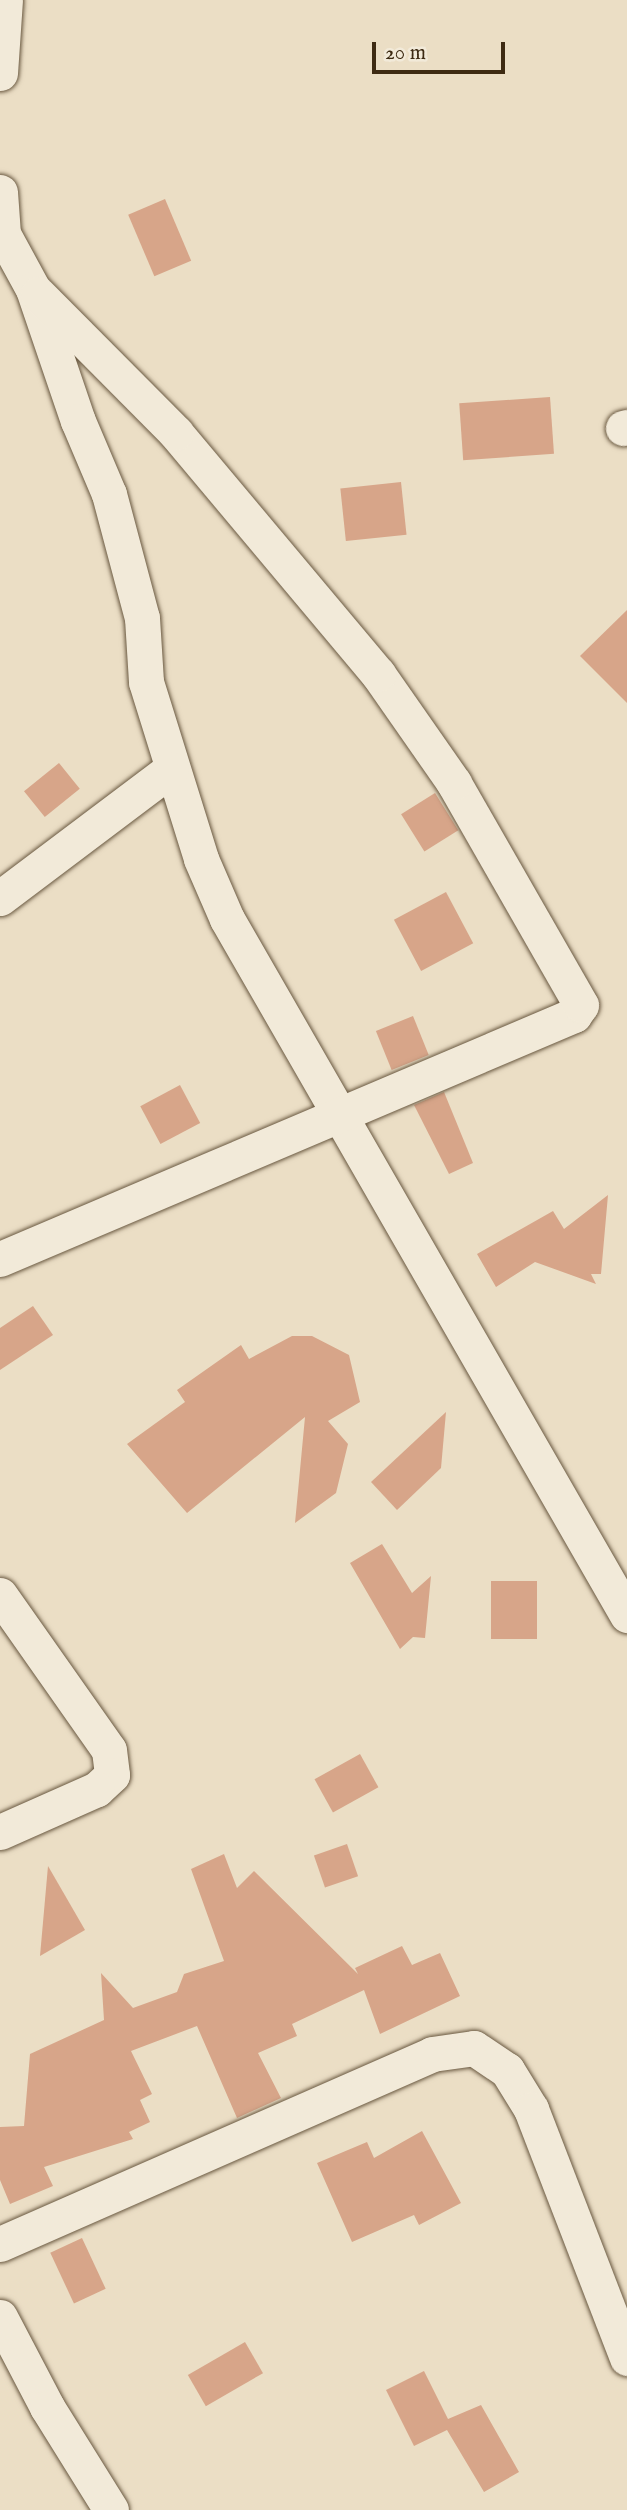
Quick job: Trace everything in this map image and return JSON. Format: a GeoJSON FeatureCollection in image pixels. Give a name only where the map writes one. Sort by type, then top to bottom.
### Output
{"type":"FeatureCollection","features":[{"type":"Feature","properties":{"kind":"street"},"geometry":{"type":"LineString","coordinates":[[0,73],[5,0]]}},
{"type":"Feature","properties":{"kind":"street"},"geometry":{"type":"LineString","coordinates":[[0,192],[3,234],[33,289],[125,552],[142,618],[146,682],[171,769],[227,919],[627,1615]]}},
{"type":"Feature","properties":{"kind":"street"},"geometry":{"type":"LineString","coordinates":[[0,1259],[574,1015],[581,1005],[454,783],[378,674],[176,433],[33,289]]}},
{"type":"Feature","properties":{"kind":"street"},"geometry":{"type":"LineString","coordinates":[[0,898],[171,769]]}},
{"type":"Feature","properties":{"kind":"street"},"geometry":{"type":"LineString","coordinates":[[0,1595],[109,1750],[112,1775],[97,1789],[0,1832]]}},
{"type":"Feature","properties":{"kind":"street"},"geometry":{"type":"LineString","coordinates":[[0,2244],[432,2054],[474,2048],[507,2070],[531,2109],[627,2358]]}},
{"type":"Feature","properties":{"kind":"street"},"geometry":{"type":"LineString","coordinates":[[0,2317],[47,2407],[111,2510]]}},
{"type":"Feature","properties":{"kind":"building"},"geometry":{"type":"Polygon","coordinates":[[[165,199],[191,261],[154,276],[128,215],[165,199]]]}},
{"type":"Feature","properties":{"kind":"building"},"geometry":{"type":"Polygon","coordinates":[[[550,397],[554,454],[463,460],[459,403],[550,397]]]}},
{"type":"Feature","properties":{"kind":"building"},"geometry":{"type":"Polygon","coordinates":[[[401,482],[407,535],[346,541],[340,488],[401,482]]]}},
{"type":"Feature","properties":{"kind":"building"},"geometry":{"type":"Polygon","coordinates":[[[627,610],[627,703],[580,656],[627,610]]]}},
{"type":"Feature","properties":{"kind":"building"},"geometry":{"type":"Polygon","coordinates":[[[59,763],[80,789],[45,817],[24,791],[59,763]]]}},
{"type":"Feature","properties":{"kind":"building"},"geometry":{"type":"Polygon","coordinates":[[[435,793],[458,830],[424,852],[401,814],[435,793]]]}},
{"type":"Feature","properties":{"kind":"building"},"geometry":{"type":"Polygon","coordinates":[[[446,892],[473,943],[421,971],[394,920],[446,892]]]}},
{"type":"Feature","properties":{"kind":"building"},"geometry":{"type":"Polygon","coordinates":[[[413,1016],[429,1055],[392,1070],[376,1031],[413,1016]]]}},
{"type":"Feature","properties":{"kind":"building"},"geometry":{"type":"Polygon","coordinates":[[[180,1085],[200,1123],[160,1144],[140,1106],[180,1085]]]}},
{"type":"Feature","properties":{"kind":"building"},"geometry":{"type":"Polygon","coordinates":[[[444,1092],[473,1163],[449,1174],[414,1105],[444,1092]]]}},
{"type":"Feature","properties":{"kind":"building"},"geometry":{"type":"Polygon","coordinates":[[[608,1195],[601,1274],[591,1274],[596,1284],[535,1262],[496,1287],[477,1254],[553,1211],[564,1229],[608,1195]]]}},
{"type":"Feature","properties":{"kind":"building"},"geometry":{"type":"Polygon","coordinates":[[[33,1306],[53,1335],[0,1370],[0,1328],[33,1306]]]}},
{"type":"Feature","properties":{"kind":"building"},"geometry":{"type":"Polygon","coordinates":[[[292,1336],[312,1336],[349,1355],[360,1402],[328,1421],[348,1444],[336,1493],[295,1523],[305,1417],[187,1513],[127,1444],[185,1402],[177,1390],[241,1345],[249,1359],[292,1336]]]}},
{"type":"Feature","properties":{"kind":"building"},"geometry":{"type":"Polygon","coordinates":[[[446,1412],[441,1468],[397,1510],[371,1482],[446,1412]]]}},
{"type":"Feature","properties":{"kind":"building"},"geometry":{"type":"Polygon","coordinates":[[[382,1544],[412,1593],[431,1576],[425,1638],[413,1637],[400,1649],[350,1563],[382,1544]]]}},
{"type":"Feature","properties":{"kind":"building"},"geometry":{"type":"Polygon","coordinates":[[[491,1581],[537,1581],[537,1639],[491,1639],[491,1581]]]}},
{"type":"Feature","properties":{"kind":"building"},"geometry":{"type":"Polygon","coordinates":[[[360,1754],[378,1787],[333,1812],[315,1779],[360,1754]]]}},
{"type":"Feature","properties":{"kind":"building"},"geometry":{"type":"Polygon","coordinates":[[[347,1844],[358,1876],[325,1888],[314,1855],[347,1844]]]}},
{"type":"Feature","properties":{"kind":"building"},"geometry":{"type":"Polygon","coordinates":[[[224,1854],[237,1888],[254,1871],[358,1974],[355,1968],[402,1946],[412,1965],[440,1953],[460,1996],[380,2034],[364,1990],[292,2024],[297,2036],[258,2053],[281,2098],[237,2118],[197,2026],[131,2051],[152,2094],[140,2100],[150,2122],[129,2132],[133,2139],[44,2167],[53,2186],[10,2204],[0,2180],[0,2127],[24,2126],[30,2054],[104,2020],[101,1973],[133,2008],[177,1992],[184,1974],[224,1961],[191,1869],[224,1854]]]}},
{"type":"Feature","properties":{"kind":"building"},"geometry":{"type":"Polygon","coordinates":[[[48,1866],[85,1930],[40,1956],[48,1866]]]}},
{"type":"Feature","properties":{"kind":"building"},"geometry":{"type":"Polygon","coordinates":[[[422,2131],[461,2203],[419,2225],[414,2215],[352,2242],[317,2163],[367,2142],[374,2158],[422,2131]]]}},
{"type":"Feature","properties":{"kind":"building"},"geometry":{"type":"Polygon","coordinates":[[[82,2238],[106,2289],[74,2304],[50,2253],[82,2238]]]}},
{"type":"Feature","properties":{"kind":"building"},"geometry":{"type":"Polygon","coordinates":[[[245,2342],[263,2373],[206,2406],[188,2375],[245,2342]]]}},
{"type":"Feature","properties":{"kind":"building"},"geometry":{"type":"Polygon","coordinates":[[[424,2371],[448,2419],[481,2405],[519,2472],[484,2492],[447,2430],[414,2446],[386,2390],[424,2371]]]}}]}
